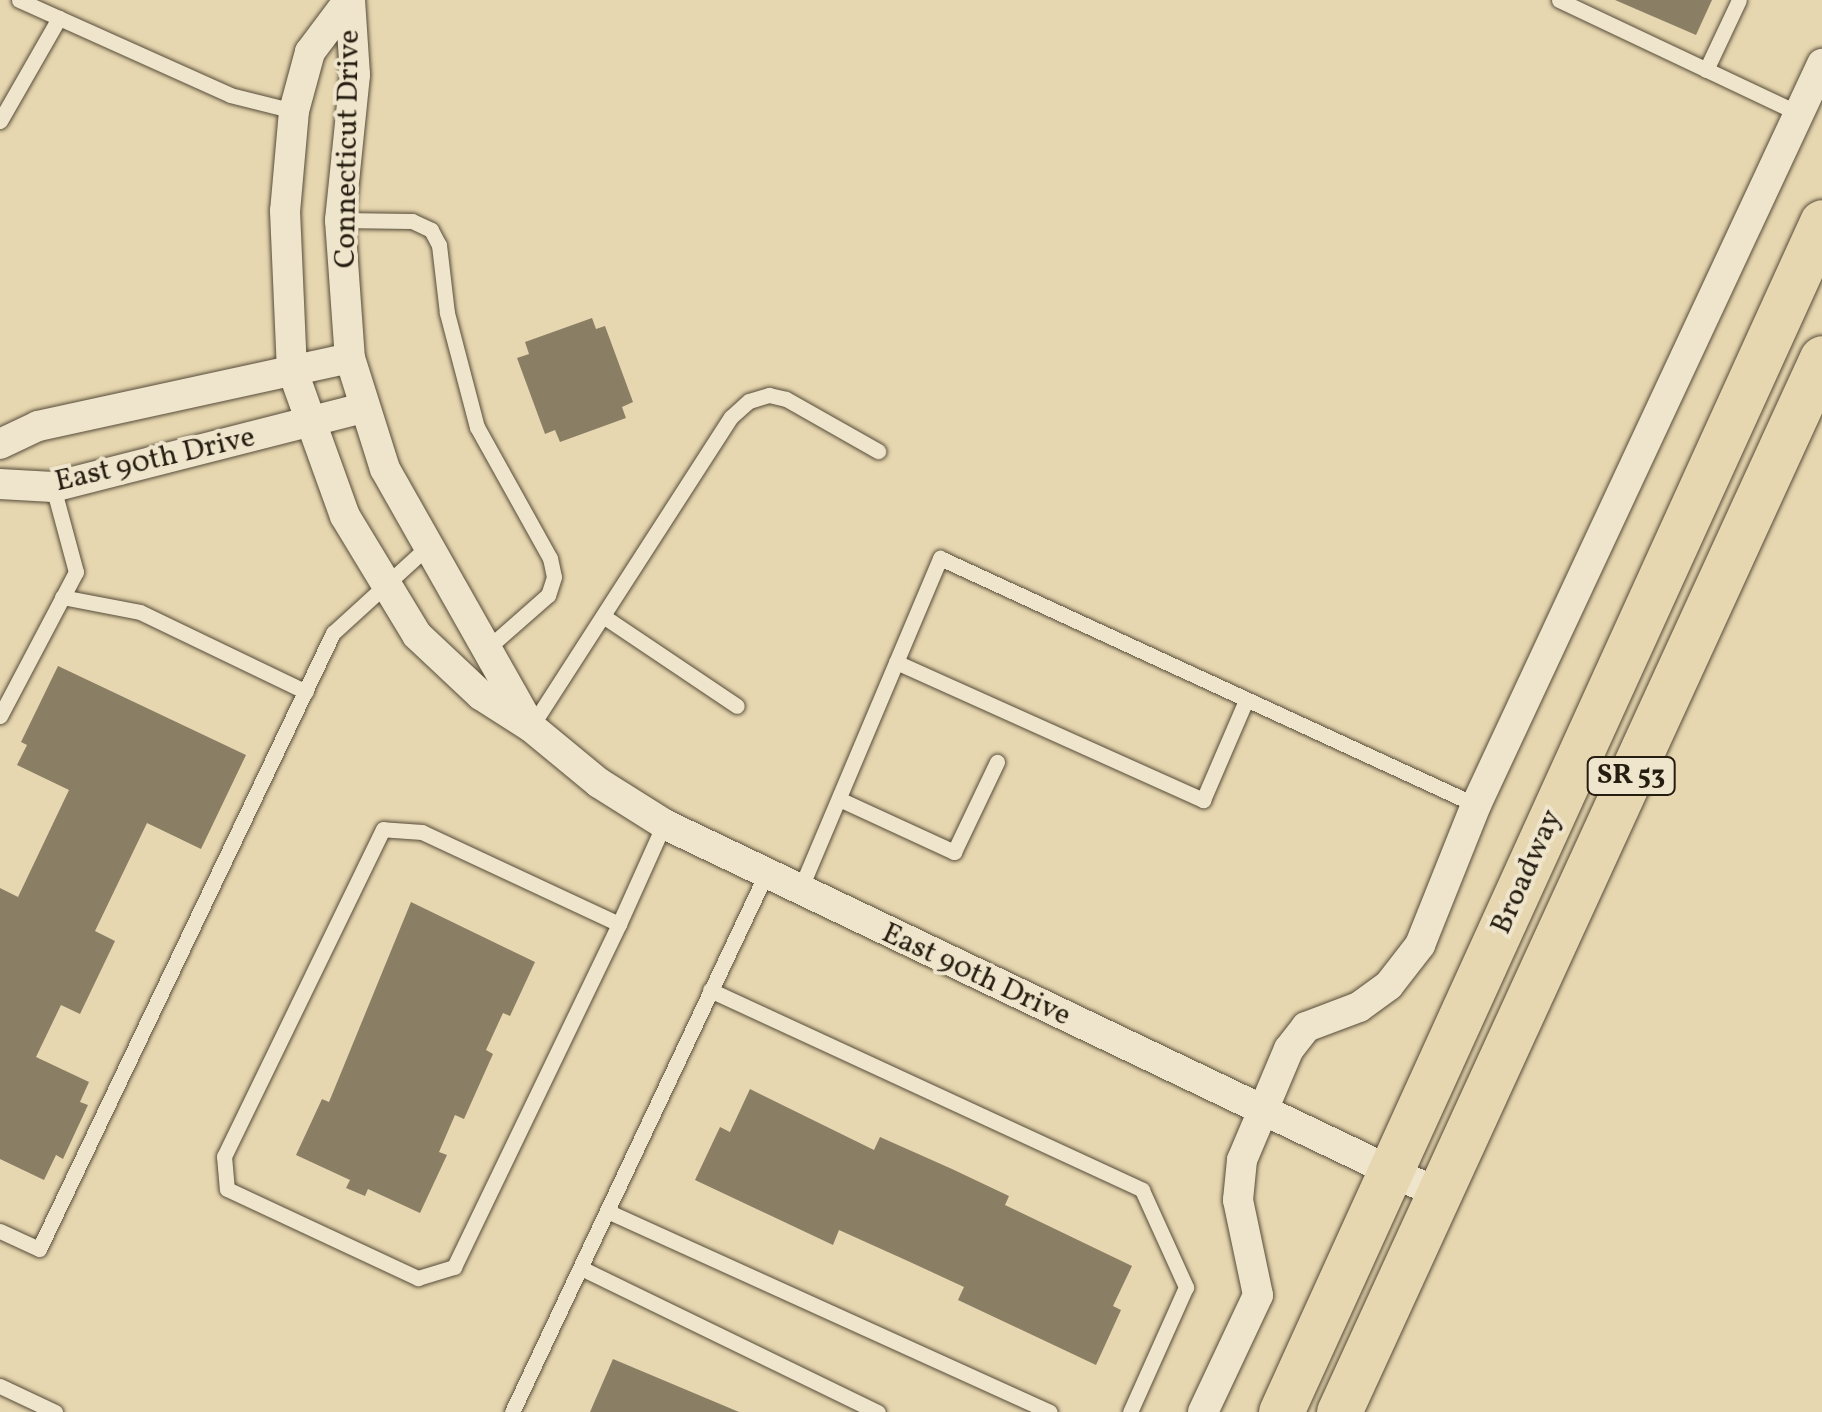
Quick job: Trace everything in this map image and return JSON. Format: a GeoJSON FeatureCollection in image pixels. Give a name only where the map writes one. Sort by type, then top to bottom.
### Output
{"type":"FeatureCollection","features":[{"type":"Feature","properties":{"kind":"main road","name":"Broadway"},"geometry":{"type":"LineString","coordinates":[[1281,1412],[1822,222]]}},
{"type":"Feature","properties":{"kind":"main road","name":"Broadway"},"geometry":{"type":"LineString","coordinates":[[1339,1412],[1822,358]]}},
{"type":"Feature","properties":{"kind":"street","name":"Connecticut Drive"},"geometry":{"type":"LineString","coordinates":[[292,369],[285,211],[294,111],[310,52],[349,0]]}},
{"type":"Feature","properties":{"kind":"street","name":"Connecticut Drive"},"geometry":{"type":"LineString","coordinates":[[349,0],[356,75],[340,220],[350,358]]}},
{"type":"Feature","properties":{"kind":"street"},"geometry":{"type":"LineString","coordinates":[[1203,1412],[1258,1295],[1238,1200],[1242,1160],[1289,1049],[1306,1027],[1360,1006],[1389,985],[1420,945],[1476,805],[1822,64]]}},
{"type":"Feature","properties":{"kind":"street","name":"East 90th Drive"},"geometry":{"type":"LineString","coordinates":[[0,444],[38,426],[350,358],[385,469],[426,548],[490,647],[531,727]]}},
{"type":"Feature","properties":{"kind":"street","name":"East 90th Drive"},"geometry":{"type":"LineString","coordinates":[[292,369],[308,422],[346,516],[417,635],[446,666],[531,727],[598,783],[664,824],[765,876],[1439,1194]]}},
{"type":"Feature","properties":{"kind":"street","name":"East 90th Drive"},"geometry":{"type":"LineString","coordinates":[[0,484],[53,488],[364,408]]}},
{"type":"Feature","properties":{"kind":"lane"},"geometry":{"type":"LineString","coordinates":[[19,0],[230,94],[294,111]]}},
{"type":"Feature","properties":{"kind":"lane"},"geometry":{"type":"LineString","coordinates":[[1559,0],[1800,114]]}},
{"type":"Feature","properties":{"kind":"lane"},"geometry":{"type":"LineString","coordinates":[[1706,70],[1739,0]]}},
{"type":"Feature","properties":{"kind":"lane"},"geometry":{"type":"LineString","coordinates":[[0,121],[58,18]]}},
{"type":"Feature","properties":{"kind":"lane"},"geometry":{"type":"LineString","coordinates":[[340,220],[412,221],[432,230],[440,245],[447,313],[477,427],[550,558],[554,578],[548,595],[490,647]]}},
{"type":"Feature","properties":{"kind":"lane"},"geometry":{"type":"LineString","coordinates":[[531,727],[730,417],[749,401],[769,396],[786,398],[878,452]]}},
{"type":"Feature","properties":{"kind":"lane"},"geometry":{"type":"LineString","coordinates":[[0,716],[76,572],[53,488]]}},
{"type":"Feature","properties":{"kind":"lane"},"geometry":{"type":"LineString","coordinates":[[0,1231],[39,1249],[333,633],[426,548]]}},
{"type":"Feature","properties":{"kind":"lane"},"geometry":{"type":"LineString","coordinates":[[799,892],[940,558],[1476,805]]}},
{"type":"Feature","properties":{"kind":"lane"},"geometry":{"type":"LineString","coordinates":[[62,598],[140,612],[306,692]]}},
{"type":"Feature","properties":{"kind":"lane"},"geometry":{"type":"LineString","coordinates":[[602,616],[737,706]]}},
{"type":"Feature","properties":{"kind":"lane"},"geometry":{"type":"LineString","coordinates":[[896,662],[1203,800],[1246,700]]}},
{"type":"Feature","properties":{"kind":"lane"},"geometry":{"type":"LineString","coordinates":[[839,798],[954,852],[997,762]]}},
{"type":"Feature","properties":{"kind":"lane"},"geometry":{"type":"LineString","coordinates":[[619,924],[422,832],[383,829],[224,1156],[228,1189],[418,1278],[454,1268],[619,924],[664,824]]}},
{"type":"Feature","properties":{"kind":"lane"},"geometry":{"type":"LineString","coordinates":[[512,1412],[765,876]]}},
{"type":"Feature","properties":{"kind":"lane"},"geometry":{"type":"LineString","coordinates":[[710,990],[1142,1190],[1186,1287],[1130,1412]]}},
{"type":"Feature","properties":{"kind":"lane"},"geometry":{"type":"LineString","coordinates":[[608,1211],[1050,1412]]}},
{"type":"Feature","properties":{"kind":"lane"},"geometry":{"type":"LineString","coordinates":[[581,1268],[878,1412]]}},
{"type":"Feature","properties":{"kind":"lane"},"geometry":{"type":"LineString","coordinates":[[1,1389],[55,1412]]}},
{"type":"Feature","properties":{"kind":"building"},"geometry":{"type":"Polygon","coordinates":[[[1615,0],[1712,0],[1696,35],[1615,0]]]}},
{"type":"Feature","properties":{"kind":"building"},"geometry":{"type":"Polygon","coordinates":[[[592,318],[596,329],[605,326],[633,402],[622,407],[626,418],[560,442],[555,430],[545,434],[517,358],[529,354],[525,342],[592,318]]]}},
{"type":"Feature","properties":{"kind":"building"},"geometry":{"type":"Polygon","coordinates":[[[58,666],[246,755],[201,849],[147,823],[95,931],[115,941],[80,1014],[61,1005],[36,1057],[89,1082],[80,1102],[88,1105],[63,1159],[56,1155],[44,1180],[0,1159],[0,888],[18,897],[69,790],[17,765],[27,745],[21,742],[58,666]]]}},
{"type":"Feature","properties":{"kind":"building"},"geometry":{"type":"Polygon","coordinates":[[[411,902],[535,962],[510,1016],[503,1013],[486,1050],[493,1054],[464,1119],[455,1115],[439,1152],[447,1155],[420,1213],[368,1189],[365,1196],[346,1188],[350,1180],[296,1155],[322,1099],[329,1102],[411,902]]]}},
{"type":"Feature","properties":{"kind":"building"},"geometry":{"type":"Polygon","coordinates":[[[750,1089],[874,1150],[880,1137],[952,1169],[1009,1196],[1005,1205],[1132,1266],[1113,1306],[1121,1310],[1096,1365],[958,1300],[964,1287],[910,1262],[839,1230],[833,1245],[695,1180],[720,1127],[730,1132],[750,1089]]]}},
{"type":"Feature","properties":{"kind":"building"},"geometry":{"type":"Polygon","coordinates":[[[613,1359],[739,1412],[590,1412],[613,1359]]]}}]}
